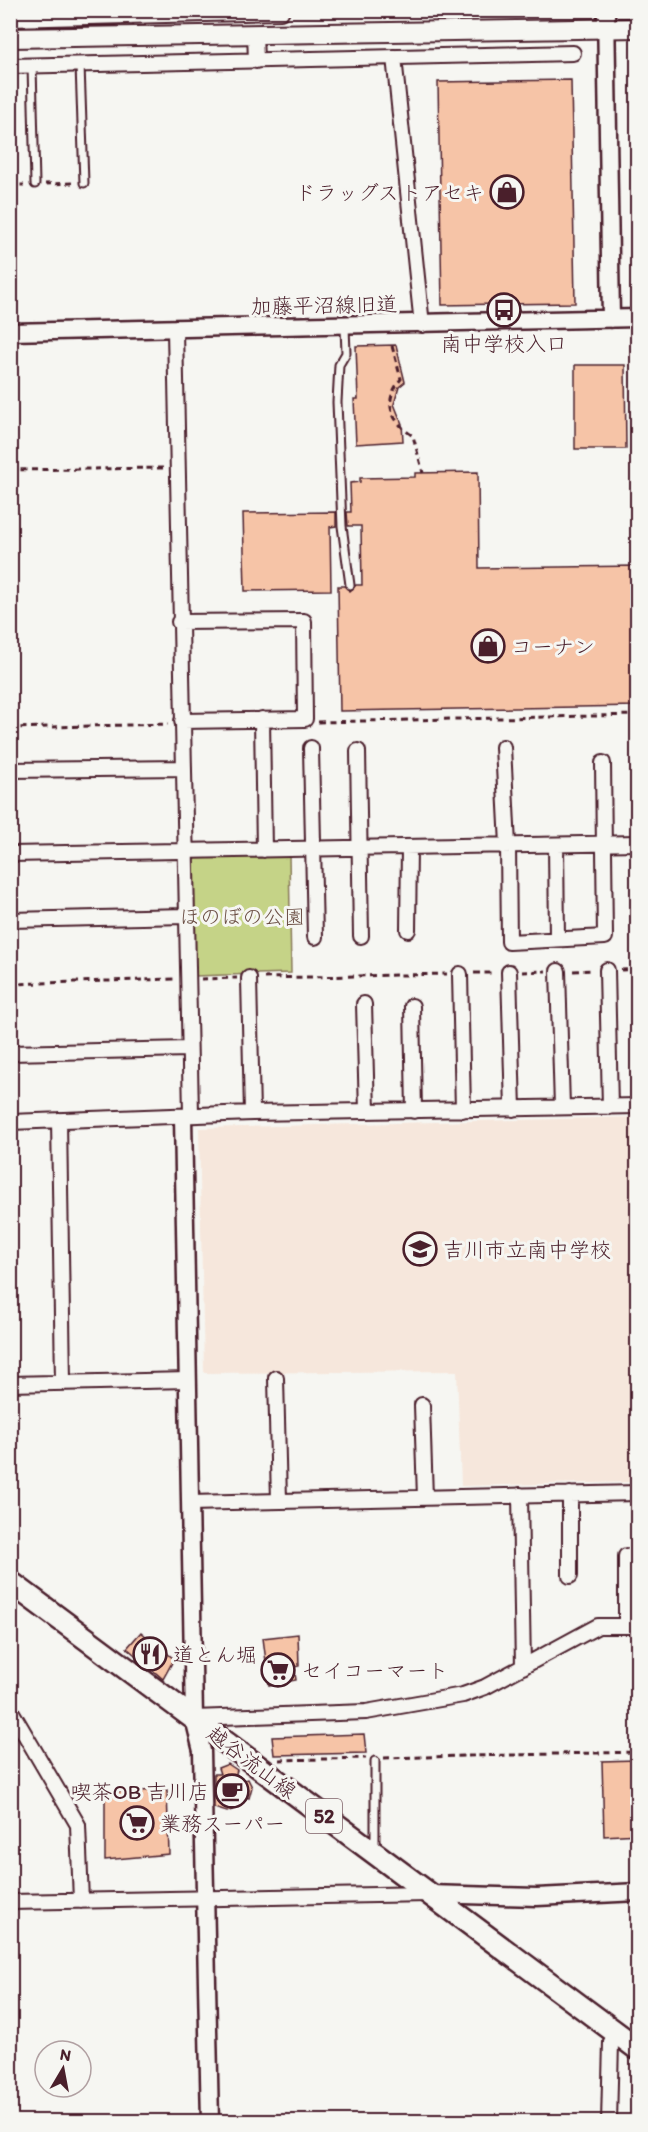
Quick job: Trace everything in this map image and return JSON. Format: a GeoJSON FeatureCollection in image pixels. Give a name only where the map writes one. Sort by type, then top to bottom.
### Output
{"type":"FeatureCollection","features":[{"type":"Feature","properties":{"kind":"main road"},"geometry":{"type":"LineString","coordinates":[[10,17],[280,10]]}},
{"type":"Feature","properties":{"kind":"main road"},"geometry":{"type":"LineString","coordinates":[[10,38],[638,28]]}},
{"type":"Feature","properties":{"kind":"main road","name":"越谷流山線"},"geometry":{"type":"LineString","coordinates":[[10,1582],[638,2049]]}},
{"type":"Feature","properties":{"kind":"street"},"geometry":{"type":"LineString","coordinates":[[606,10],[610,319]]}},
{"type":"Feature","properties":{"kind":"street"},"geometry":{"type":"LineString","coordinates":[[507,31],[508,54]]}},
{"type":"Feature","properties":{"kind":"street"},"geometry":{"type":"LineString","coordinates":[[255,33],[256,61]]}},
{"type":"Feature","properties":{"kind":"street"},"geometry":{"type":"LineString","coordinates":[[10,66],[573,53]]}},
{"type":"Feature","properties":{"kind":"street"},"geometry":{"type":"LineString","coordinates":[[394,57],[422,325]]}},
{"type":"Feature","properties":{"kind":"street","name":"加藤平沼線旧道"},"geometry":{"type":"LineString","coordinates":[[10,332],[345,327],[638,318]]}},
{"type":"Feature","properties":{"kind":"street"},"geometry":{"type":"LineString","coordinates":[[175,330],[189,1049],[188,1380],[194,1718],[202,1751],[203,1898],[210,2121]]}},
{"type":"Feature","properties":{"kind":"street"},"geometry":{"type":"LineString","coordinates":[[179,622],[303,621],[304,719],[182,721]]}},
{"type":"Feature","properties":{"kind":"street"},"geometry":{"type":"LineString","coordinates":[[261,719],[264,850]]}},
{"type":"Feature","properties":{"kind":"street"},"geometry":{"type":"LineString","coordinates":[[503,747],[508,845],[509,942],[605,937],[603,763]]}},
{"type":"Feature","properties":{"kind":"street"},"geometry":{"type":"LineString","coordinates":[[311,748],[315,937]]}},
{"type":"Feature","properties":{"kind":"street"},"geometry":{"type":"LineString","coordinates":[[358,751],[361,936]]}},
{"type":"Feature","properties":{"kind":"street"},"geometry":{"type":"LineString","coordinates":[[10,770],[183,768]]}},
{"type":"Feature","properties":{"kind":"street"},"geometry":{"type":"LineString","coordinates":[[10,854],[638,843]]}},
{"type":"Feature","properties":{"kind":"street"},"geometry":{"type":"LineString","coordinates":[[556,845],[557,939]]}},
{"type":"Feature","properties":{"kind":"street"},"geometry":{"type":"LineString","coordinates":[[408,930],[409,848]]}},
{"type":"Feature","properties":{"kind":"street"},"geometry":{"type":"LineString","coordinates":[[10,920],[186,916]]}},
{"type":"Feature","properties":{"kind":"street"},"geometry":{"type":"LineString","coordinates":[[607,970],[610,1107]]}},
{"type":"Feature","properties":{"kind":"street"},"geometry":{"type":"LineString","coordinates":[[558,971],[562,1107]]}},
{"type":"Feature","properties":{"kind":"street"},"geometry":{"type":"LineString","coordinates":[[508,972],[513,1108]]}},
{"type":"Feature","properties":{"kind":"street"},"geometry":{"type":"LineString","coordinates":[[460,974],[463,1110]]}},
{"type":"Feature","properties":{"kind":"street"},"geometry":{"type":"LineString","coordinates":[[249,978],[252,1113]]}},
{"type":"Feature","properties":{"kind":"street"},"geometry":{"type":"LineString","coordinates":[[364,1004],[367,1111]]}},
{"type":"Feature","properties":{"kind":"street"},"geometry":{"type":"LineString","coordinates":[[412,1005],[414,1111]]}},
{"type":"Feature","properties":{"kind":"street"},"geometry":{"type":"LineString","coordinates":[[10,1053],[189,1049]]}},
{"type":"Feature","properties":{"kind":"street"},"geometry":{"type":"LineString","coordinates":[[10,1122],[252,1113],[638,1106]]}},
{"type":"Feature","properties":{"kind":"street"},"geometry":{"type":"LineString","coordinates":[[59,1120],[63,1382]]}},
{"type":"Feature","properties":{"kind":"street"},"geometry":{"type":"LineString","coordinates":[[276,1378],[279,1501]]}},
{"type":"Feature","properties":{"kind":"street"},"geometry":{"type":"LineString","coordinates":[[10,1384],[188,1380]]}},
{"type":"Feature","properties":{"kind":"street"},"geometry":{"type":"LineString","coordinates":[[422,1405],[425,1498]]}},
{"type":"Feature","properties":{"kind":"street"},"geometry":{"type":"LineString","coordinates":[[190,1503],[638,1493]]}},
{"type":"Feature","properties":{"kind":"street"},"geometry":{"type":"LineString","coordinates":[[570,1494],[570,1576]]}},
{"type":"Feature","properties":{"kind":"street"},"geometry":{"type":"LineString","coordinates":[[520,1495],[523,1666]]}},
{"type":"Feature","properties":{"kind":"street"},"geometry":{"type":"LineString","coordinates":[[194,1718],[392,1709],[463,1695],[485,1687],[598,1626],[632,1626],[626,1556]]}},
{"type":"Feature","properties":{"kind":"street"},"geometry":{"type":"LineString","coordinates":[[10,1709],[78,1825],[81,1901]]}},
{"type":"Feature","properties":{"kind":"street"},"geometry":{"type":"LineString","coordinates":[[10,1902],[428,1894],[537,1897],[638,1892]]}},
{"type":"Feature","properties":{"kind":"street"},"geometry":{"type":"LineString","coordinates":[[609,2121],[611,2042],[616,2034]]}},
{"type":"Feature","properties":{"kind":"lane"},"geometry":{"type":"LineString","coordinates":[[80,65],[84,183]]}},
{"type":"Feature","properties":{"kind":"lane"},"geometry":{"type":"LineString","coordinates":[[32,66],[35,184]]}},
{"type":"Feature","properties":{"kind":"lane"},"geometry":{"type":"LineString","coordinates":[[345,327],[346,352],[339,365],[337,402],[342,526],[350,585]]}},
{"type":"Feature","properties":{"kind":"lane"},"geometry":{"type":"LineString","coordinates":[[375,1853],[376,1759]]}},
{"type":"Feature","properties":{"kind":"path"},"geometry":{"type":"LineString","coordinates":[[392,346],[401,379],[391,396],[392,416],[413,436],[423,473]]}},
{"type":"Feature","properties":{"kind":"path"},"geometry":{"type":"LineString","coordinates":[[10,470],[177,468]]}},
{"type":"Feature","properties":{"kind":"path"},"geometry":{"type":"LineString","coordinates":[[304,719],[311,722],[638,715]]}},
{"type":"Feature","properties":{"kind":"path"},"geometry":{"type":"LineString","coordinates":[[10,728],[167,724],[182,721]]}},
{"type":"Feature","properties":{"kind":"path"},"geometry":{"type":"LineString","coordinates":[[10,984],[638,969]]}},
{"type":"Feature","properties":{"kind":"path"},"geometry":{"type":"LineString","coordinates":[[277,1760],[638,1752]]}},
{"type":"Feature","properties":{"kind":"shaded area","name":"吉川市立南中学校"},"geometry":{"type":"Polygon","coordinates":[[[637,1117],[637,1482],[461,1486],[457,1371],[204,1373],[199,1128],[637,1117]]]}},
{"type":"Feature","properties":{"kind":"green space","name":"ほのぼの公園"},"geometry":{"type":"Polygon","coordinates":[[[289,855],[291,973],[194,976],[193,860],[199,856],[289,855]]]}},
{"type":"Feature","properties":{"kind":"building","name":"ドラッグストアセキ"},"geometry":{"type":"Polygon","coordinates":[[[571,80],[575,303],[442,305],[438,82],[571,80]]]}},
{"type":"Feature","properties":{"kind":"building"},"geometry":{"type":"Polygon","coordinates":[[[396,345],[405,382],[399,387],[394,404],[402,424],[403,441],[356,444],[354,399],[358,399],[356,346],[396,345]]]}},
{"type":"Feature","properties":{"kind":"building"},"geometry":{"type":"Polygon","coordinates":[[[575,365],[625,365],[626,449],[575,449],[575,365]]]}},
{"type":"Feature","properties":{"kind":"building","name":"コーナン"},"geometry":{"type":"Polygon","coordinates":[[[478,472],[479,568],[638,566],[638,706],[340,711],[338,586],[344,586],[350,591],[356,585],[362,585],[361,526],[348,526],[347,512],[351,512],[350,483],[360,482],[360,478],[415,477],[415,473],[478,472]]]}},
{"type":"Feature","properties":{"kind":"building"},"geometry":{"type":"Polygon","coordinates":[[[336,512],[336,526],[330,527],[331,590],[245,591],[243,513],[336,512]]]}},
{"type":"Feature","properties":{"kind":"building","name":"道とん堀"},"geometry":{"type":"Polygon","coordinates":[[[141,1632],[174,1659],[163,1679],[127,1648],[141,1632]]]}},
{"type":"Feature","properties":{"kind":"building"},"geometry":{"type":"Polygon","coordinates":[[[298,1634],[299,1666],[294,1667],[296,1680],[269,1685],[263,1638],[298,1634]]]}},
{"type":"Feature","properties":{"kind":"building"},"geometry":{"type":"Polygon","coordinates":[[[364,1734],[366,1753],[274,1755],[272,1737],[364,1734]]]}},
{"type":"Feature","properties":{"kind":"building"},"geometry":{"type":"Polygon","coordinates":[[[636,1760],[638,1834],[604,1836],[602,1761],[636,1760]]]}},
{"type":"Feature","properties":{"kind":"building","name":"喫茶OB 吉川店"},"geometry":{"type":"Polygon","coordinates":[[[228,1764],[237,1770],[233,1782],[248,1779],[252,1787],[249,1798],[237,1794],[237,1808],[227,1812],[214,1808],[214,1774],[220,1774],[218,1768],[228,1764]]]}},
{"type":"Feature","properties":{"kind":"building"},"geometry":{"type":"Polygon","coordinates":[[[167,1790],[169,1854],[105,1860],[105,1792],[167,1790]]]}},
{"type":"Feature","properties":{"kind":"place","name":"ドラッグストアセキ"},"geometry":{"type":"Point","coordinates":[507,192]}},
{"type":"Feature","properties":{"kind":"place","name":"南中学校入口"},"geometry":{"type":"Point","coordinates":[504,310]}},
{"type":"Feature","properties":{"kind":"place","name":"コーナン"},"geometry":{"type":"Point","coordinates":[488,646]}},
{"type":"Feature","properties":{"kind":"place","name":"吉川市立南中学校"},"geometry":{"type":"Point","coordinates":[420,1249]}},
{"type":"Feature","properties":{"kind":"place","name":"道とん堀"},"geometry":{"type":"Point","coordinates":[150,1654]}},
{"type":"Feature","properties":{"kind":"place","name":"セイコーマート"},"geometry":{"type":"Point","coordinates":[278,1670]}},
{"type":"Feature","properties":{"kind":"place","name":"喫茶OB 吉川店"},"geometry":{"type":"Point","coordinates":[232,1791]}},
{"type":"Feature","properties":{"kind":"place","name":"業務スーパー"},"geometry":{"type":"Point","coordinates":[137,1823]}}]}
